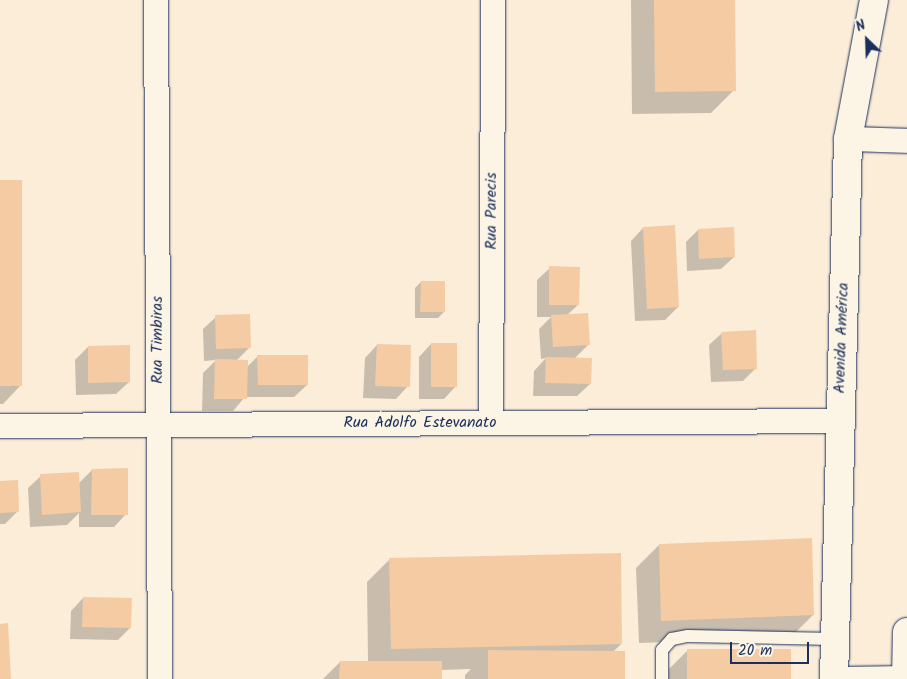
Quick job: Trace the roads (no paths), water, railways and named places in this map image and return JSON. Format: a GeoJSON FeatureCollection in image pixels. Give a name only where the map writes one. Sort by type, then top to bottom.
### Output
{"type":"FeatureCollection","features":[{"type":"Feature","properties":{"kind":"main road","name":"Avenida América"},"geometry":{"type":"LineString","coordinates":[[834,679],[848,139],[874,0]]}},
{"type":"Feature","properties":{"kind":"main road"},"geometry":{"type":"LineString","coordinates":[[906,678],[907,632]]}},
{"type":"Feature","properties":{"kind":"street","name":"Rua Timbiras"},"geometry":{"type":"LineString","coordinates":[[156,0],[160,679]]}},
{"type":"Feature","properties":{"kind":"street","name":"Rua Parecis"},"geometry":{"type":"LineString","coordinates":[[491,423],[493,0]]}},
{"type":"Feature","properties":{"kind":"street"},"geometry":{"type":"LineString","coordinates":[[848,139],[907,141]]}},
{"type":"Feature","properties":{"kind":"street","name":"Rua Adolfo Estevanato"},"geometry":{"type":"LineString","coordinates":[[0,426],[840,421]]}},
{"type":"Feature","properties":{"kind":"street"},"geometry":{"type":"LineString","coordinates":[[845,679],[906,678]]}},
{"type":"Feature","properties":{"kind":"lane"},"geometry":{"type":"LineString","coordinates":[[662,679],[662,650],[672,639],[688,636],[834,639]]}}]}
